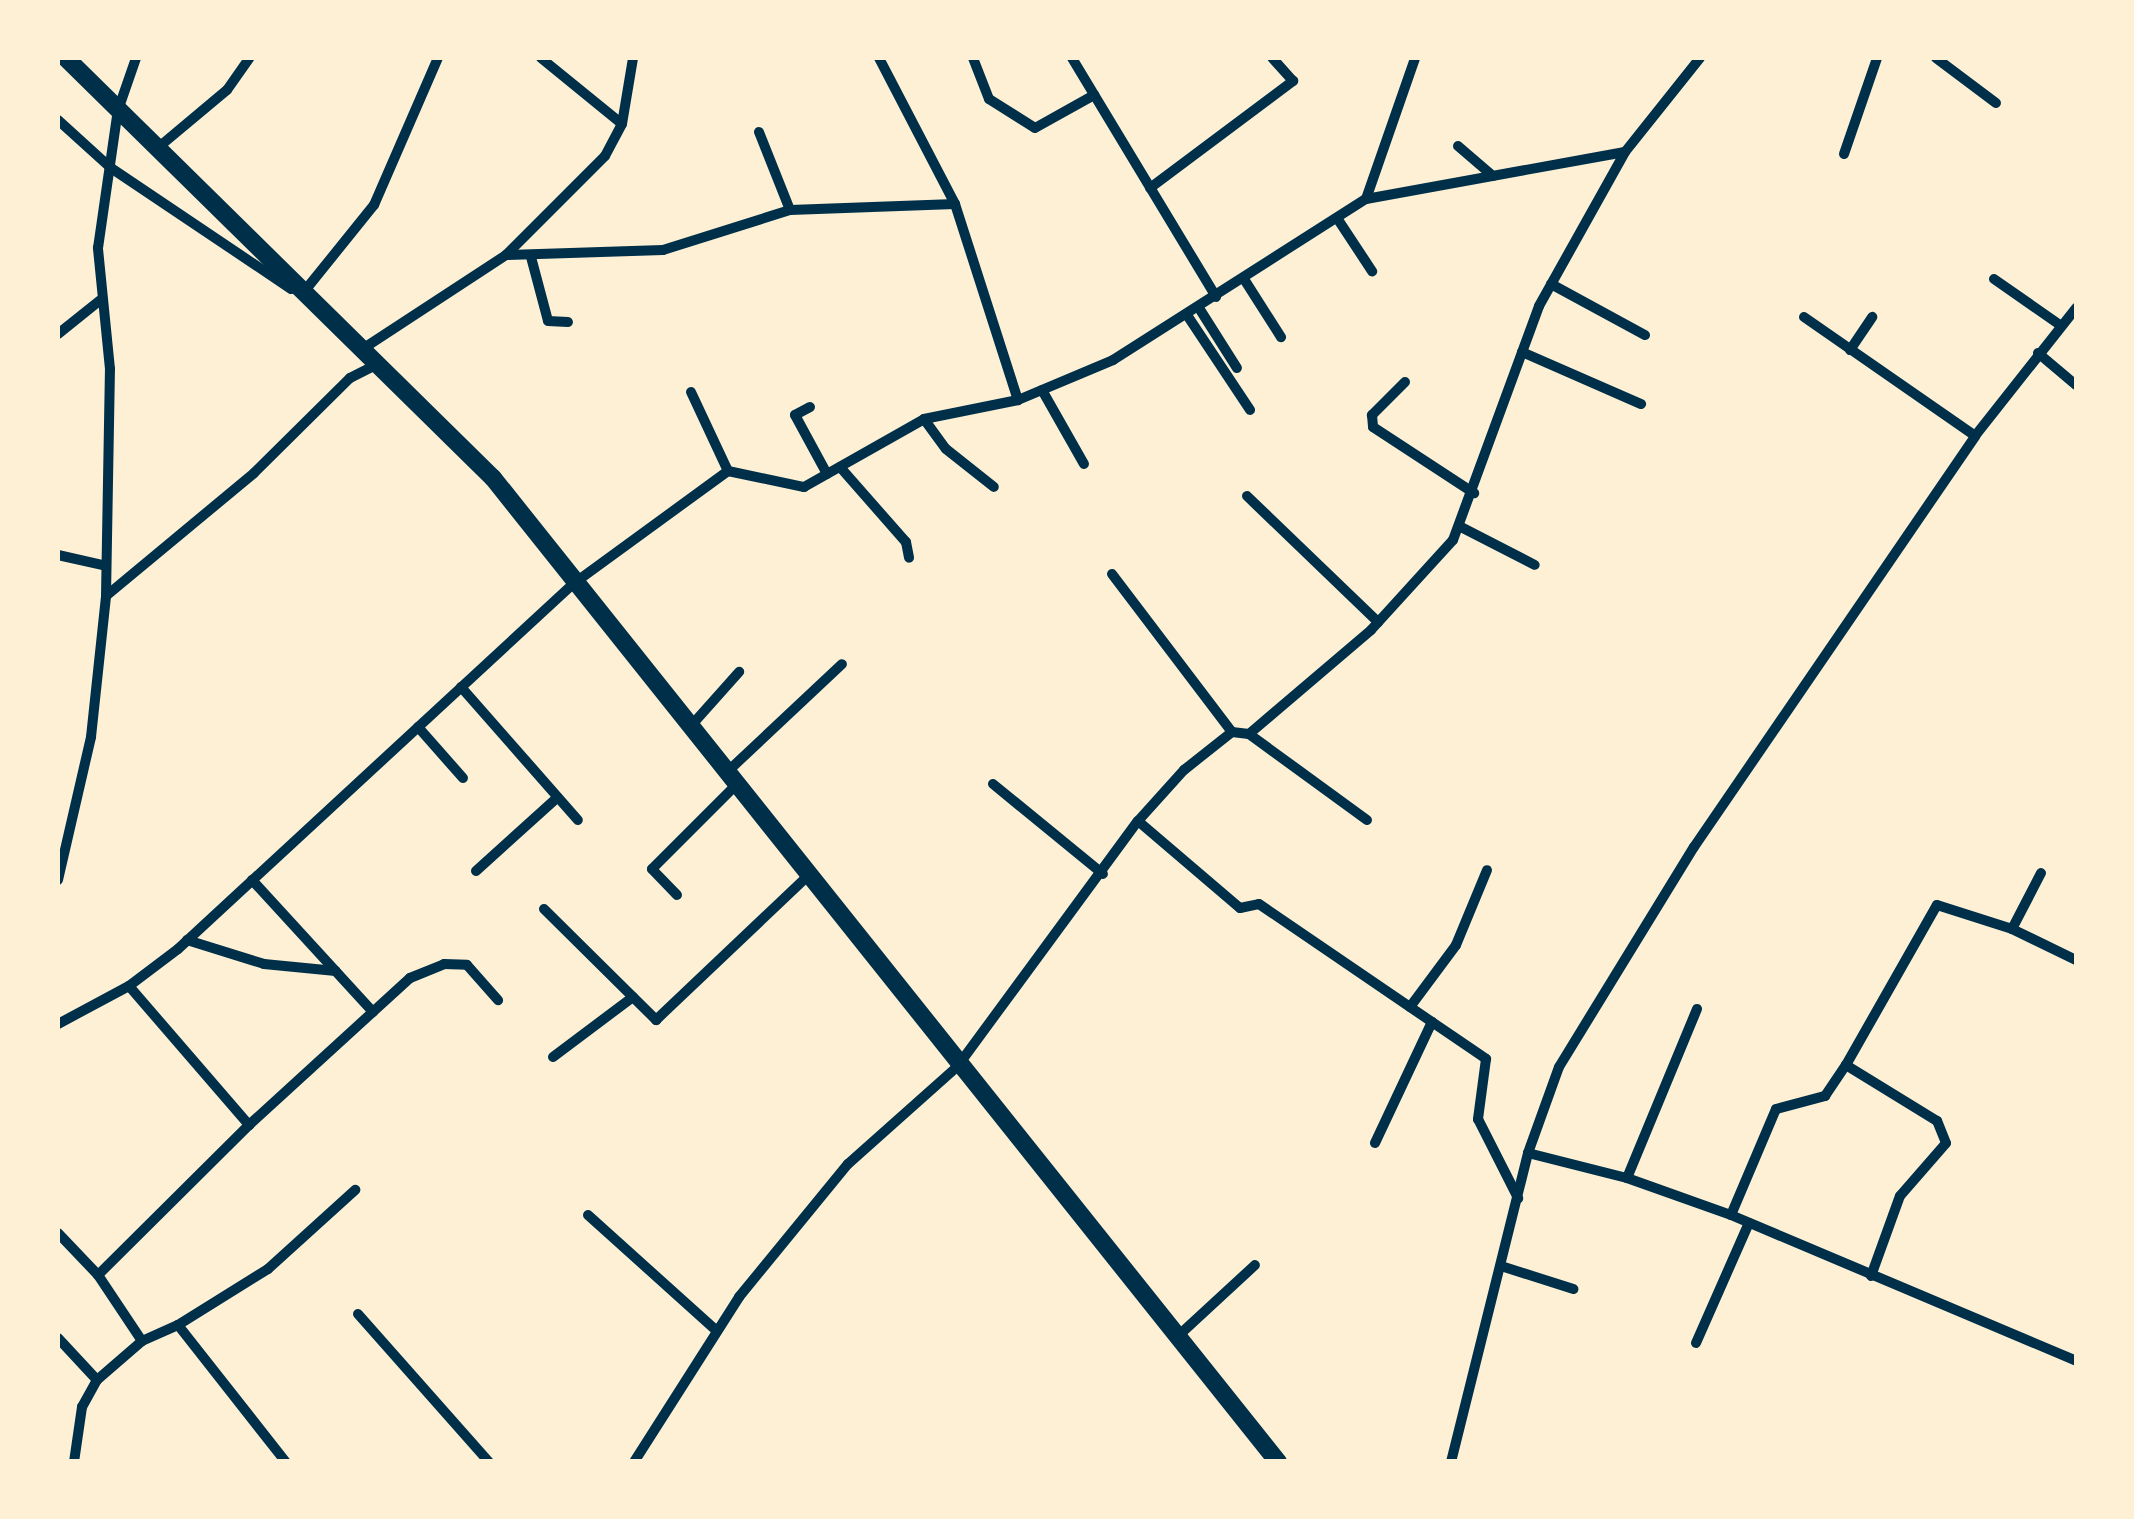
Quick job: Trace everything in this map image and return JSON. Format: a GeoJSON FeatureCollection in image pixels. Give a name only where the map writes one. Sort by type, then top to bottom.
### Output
{"type":"FeatureCollection","features":[{"type":"Feature","properties":{"kind":"street"},"geometry":{"type":"LineString","coordinates":[[66,58],[306,288],[494,478],[573,584],[957,1066],[1278,1462]]}},
{"type":"Feature","properties":{"kind":"street"},"geometry":{"type":"LineString","coordinates":[[58,880],[91,737],[106,596],[102,565],[110,369],[99,301],[98,248],[118,110],[136,58]]}},
{"type":"Feature","properties":{"kind":"street"},"geometry":{"type":"LineString","coordinates":[[160,146],[227,90],[249,58]]}},
{"type":"Feature","properties":{"kind":"street"},"geometry":{"type":"LineString","coordinates":[[306,288],[374,205],[438,58]]}},
{"type":"Feature","properties":{"kind":"street"},"geometry":{"type":"LineString","coordinates":[[542,58],[622,124]]}},
{"type":"Feature","properties":{"kind":"street"},"geometry":{"type":"LineString","coordinates":[[364,348],[506,255],[605,156],[622,124],[632,58]]}},
{"type":"Feature","properties":{"kind":"street"},"geometry":{"type":"LineString","coordinates":[[879,58],[955,204],[1018,400]]}},
{"type":"Feature","properties":{"kind":"street"},"geometry":{"type":"LineString","coordinates":[[973,58],[989,99],[1035,128],[1094,95]]}},
{"type":"Feature","properties":{"kind":"street"},"geometry":{"type":"LineString","coordinates":[[1072,58],[1216,298]]}},
{"type":"Feature","properties":{"kind":"street"},"geometry":{"type":"LineString","coordinates":[[1150,188],[1293,82],[1272,58]]}},
{"type":"Feature","properties":{"kind":"street"},"geometry":{"type":"LineString","coordinates":[[1366,199],[1415,58]]}},
{"type":"Feature","properties":{"kind":"street"},"geometry":{"type":"LineString","coordinates":[[1249,734],[1378,622],[1459,526],[1550,284],[1624,152],[1700,58]]}},
{"type":"Feature","properties":{"kind":"street"},"geometry":{"type":"LineString","coordinates":[[1844,154],[1877,58]]}},
{"type":"Feature","properties":{"kind":"street"},"geometry":{"type":"LineString","coordinates":[[1936,58],[1996,104]]}},
{"type":"Feature","properties":{"kind":"street"},"geometry":{"type":"LineString","coordinates":[[58,120],[111,168],[344,329]]}},
{"type":"Feature","properties":{"kind":"street"},"geometry":{"type":"LineString","coordinates":[[759,132],[790,210]]}},
{"type":"Feature","properties":{"kind":"street"},"geometry":{"type":"LineString","coordinates":[[1458,146],[1493,176]]}},
{"type":"Feature","properties":{"kind":"street"},"geometry":{"type":"LineString","coordinates":[[58,1024],[129,986],[188,940],[573,584],[728,470],[804,487],[924,419],[1018,400],[1113,360],[1366,199],[1624,152]]}},
{"type":"Feature","properties":{"kind":"street"},"geometry":{"type":"LineString","coordinates":[[506,255],[663,250],[790,210],[955,204]]}},
{"type":"Feature","properties":{"kind":"street"},"geometry":{"type":"LineString","coordinates":[[1337,218],[1372,271]]}},
{"type":"Feature","properties":{"kind":"street"},"geometry":{"type":"LineString","coordinates":[[531,257],[548,321],[568,322]]}},
{"type":"Feature","properties":{"kind":"street"},"geometry":{"type":"LineString","coordinates":[[1244,279],[1282,337]]}},
{"type":"Feature","properties":{"kind":"street"},"geometry":{"type":"LineString","coordinates":[[1994,280],[2060,325]]}},
{"type":"Feature","properties":{"kind":"street"},"geometry":{"type":"LineString","coordinates":[[1550,284],[1645,335]]}},
{"type":"Feature","properties":{"kind":"street"},"geometry":{"type":"LineString","coordinates":[[58,334],[99,301]]}},
{"type":"Feature","properties":{"kind":"street"},"geometry":{"type":"LineString","coordinates":[[1200,308],[1237,368]]}},
{"type":"Feature","properties":{"kind":"street"},"geometry":{"type":"LineString","coordinates":[[1451,1462],[1528,1153],[1560,1067],[1694,847],[1975,436],[2076,308]]}},
{"type":"Feature","properties":{"kind":"street"},"geometry":{"type":"LineString","coordinates":[[1187,316],[1250,410]]}},
{"type":"Feature","properties":{"kind":"street"},"geometry":{"type":"LineString","coordinates":[[1850,350],[1872,317]]}},
{"type":"Feature","properties":{"kind":"street"},"geometry":{"type":"LineString","coordinates":[[1804,318],[1975,436]]}},
{"type":"Feature","properties":{"kind":"street"},"geometry":{"type":"LineString","coordinates":[[1522,352],[1641,404]]}},
{"type":"Feature","properties":{"kind":"street"},"geometry":{"type":"LineString","coordinates":[[2038,353],[2076,385]]}},
{"type":"Feature","properties":{"kind":"street"},"geometry":{"type":"LineString","coordinates":[[106,596],[254,473],[350,378],[380,363]]}},
{"type":"Feature","properties":{"kind":"street"},"geometry":{"type":"LineString","coordinates":[[1405,382],[1372,415],[1373,427],[1474,494]]}},
{"type":"Feature","properties":{"kind":"street"},"geometry":{"type":"LineString","coordinates":[[1042,390],[1084,464]]}},
{"type":"Feature","properties":{"kind":"street"},"geometry":{"type":"LineString","coordinates":[[692,392],[728,470]]}},
{"type":"Feature","properties":{"kind":"street"},"geometry":{"type":"LineString","coordinates":[[810,407],[796,415],[827,474]]}},
{"type":"Feature","properties":{"kind":"street"},"geometry":{"type":"LineString","coordinates":[[924,419],[946,449],[994,487]]}},
{"type":"Feature","properties":{"kind":"street"},"geometry":{"type":"LineString","coordinates":[[840,466],[906,542],[909,558]]}},
{"type":"Feature","properties":{"kind":"street"},"geometry":{"type":"LineString","coordinates":[[1247,496],[1378,622]]}},
{"type":"Feature","properties":{"kind":"street"},"geometry":{"type":"LineString","coordinates":[[1459,526],[1535,565]]}},
{"type":"Feature","properties":{"kind":"street"},"geometry":{"type":"LineString","coordinates":[[58,555],[102,565]]}},
{"type":"Feature","properties":{"kind":"street"},"geometry":{"type":"LineString","coordinates":[[1112,574],[1232,732]]}},
{"type":"Feature","properties":{"kind":"street"},"geometry":{"type":"LineString","coordinates":[[677,894],[652,869],[731,779],[842,664]]}},
{"type":"Feature","properties":{"kind":"street"},"geometry":{"type":"LineString","coordinates":[[689,728],[739,672]]}},
{"type":"Feature","properties":{"kind":"street"},"geometry":{"type":"LineString","coordinates":[[462,686],[578,820]]}},
{"type":"Feature","properties":{"kind":"street"},"geometry":{"type":"LineString","coordinates":[[418,727],[463,778]]}},
{"type":"Feature","properties":{"kind":"street"},"geometry":{"type":"LineString","coordinates":[[634,1462],[718,1332],[848,1164],[957,1066],[1104,874],[1138,821],[1184,770],[1232,732],[1249,734],[1366,820]]}},
{"type":"Feature","properties":{"kind":"street"},"geometry":{"type":"LineString","coordinates":[[993,784],[1104,874]]}},
{"type":"Feature","properties":{"kind":"street"},"geometry":{"type":"LineString","coordinates":[[476,870],[558,797]]}},
{"type":"Feature","properties":{"kind":"street"},"geometry":{"type":"LineString","coordinates":[[1138,821],[1240,908],[1259,904],[1486,1059],[1478,1119],[1518,1198]]}},
{"type":"Feature","properties":{"kind":"street"},"geometry":{"type":"LineString","coordinates":[[1410,1007],[1456,945],[1487,870]]}},
{"type":"Feature","properties":{"kind":"street"},"geometry":{"type":"LineString","coordinates":[[2012,929],[2041,873]]}},
{"type":"Feature","properties":{"kind":"street"},"geometry":{"type":"LineString","coordinates":[[544,909],[656,1020],[808,876]]}},
{"type":"Feature","properties":{"kind":"street"},"geometry":{"type":"LineString","coordinates":[[252,880],[373,1012]]}},
{"type":"Feature","properties":{"kind":"street"},"geometry":{"type":"LineString","coordinates":[[1732,1215],[1776,1109],[1825,1096],[1938,905],[2012,929],[2076,960]]}},
{"type":"Feature","properties":{"kind":"street"},"geometry":{"type":"LineString","coordinates":[[188,940],[264,964],[336,971]]}},
{"type":"Feature","properties":{"kind":"street"},"geometry":{"type":"LineString","coordinates":[[98,1275],[249,1125],[410,978],[444,964],[467,965],[498,1000]]}},
{"type":"Feature","properties":{"kind":"street"},"geometry":{"type":"LineString","coordinates":[[129,986],[249,1125]]}},
{"type":"Feature","properties":{"kind":"street"},"geometry":{"type":"LineString","coordinates":[[552,1057],[633,997]]}},
{"type":"Feature","properties":{"kind":"street"},"geometry":{"type":"LineString","coordinates":[[1626,1178],[1697,1009]]}},
{"type":"Feature","properties":{"kind":"street"},"geometry":{"type":"LineString","coordinates":[[1375,1143],[1432,1022]]}},
{"type":"Feature","properties":{"kind":"street"},"geometry":{"type":"LineString","coordinates":[[1846,1064],[1937,1121],[1946,1143],[1900,1196],[1871,1276]]}},
{"type":"Feature","properties":{"kind":"street"},"geometry":{"type":"LineString","coordinates":[[1528,1153],[1626,1178],[1732,1215],[2076,1361]]}},
{"type":"Feature","properties":{"kind":"street"},"geometry":{"type":"LineString","coordinates":[[74,1462],[82,1407],[97,1380],[142,1341],[178,1326],[268,1269],[354,1190]]}},
{"type":"Feature","properties":{"kind":"street"},"geometry":{"type":"LineString","coordinates":[[588,1215],[718,1332]]}},
{"type":"Feature","properties":{"kind":"street"},"geometry":{"type":"LineString","coordinates":[[1696,1343],[1749,1223]]}},
{"type":"Feature","properties":{"kind":"street"},"geometry":{"type":"LineString","coordinates":[[58,1233],[98,1275],[142,1341]]}},
{"type":"Feature","properties":{"kind":"street"},"geometry":{"type":"LineString","coordinates":[[1177,1337],[1255,1265]]}},
{"type":"Feature","properties":{"kind":"street"},"geometry":{"type":"LineString","coordinates":[[1501,1266],[1573,1290]]}},
{"type":"Feature","properties":{"kind":"street"},"geometry":{"type":"LineString","coordinates":[[358,1314],[489,1462]]}},
{"type":"Feature","properties":{"kind":"street"},"geometry":{"type":"LineString","coordinates":[[178,1326],[286,1462]]}},
{"type":"Feature","properties":{"kind":"street"},"geometry":{"type":"LineString","coordinates":[[58,1338],[97,1380]]}}]}
